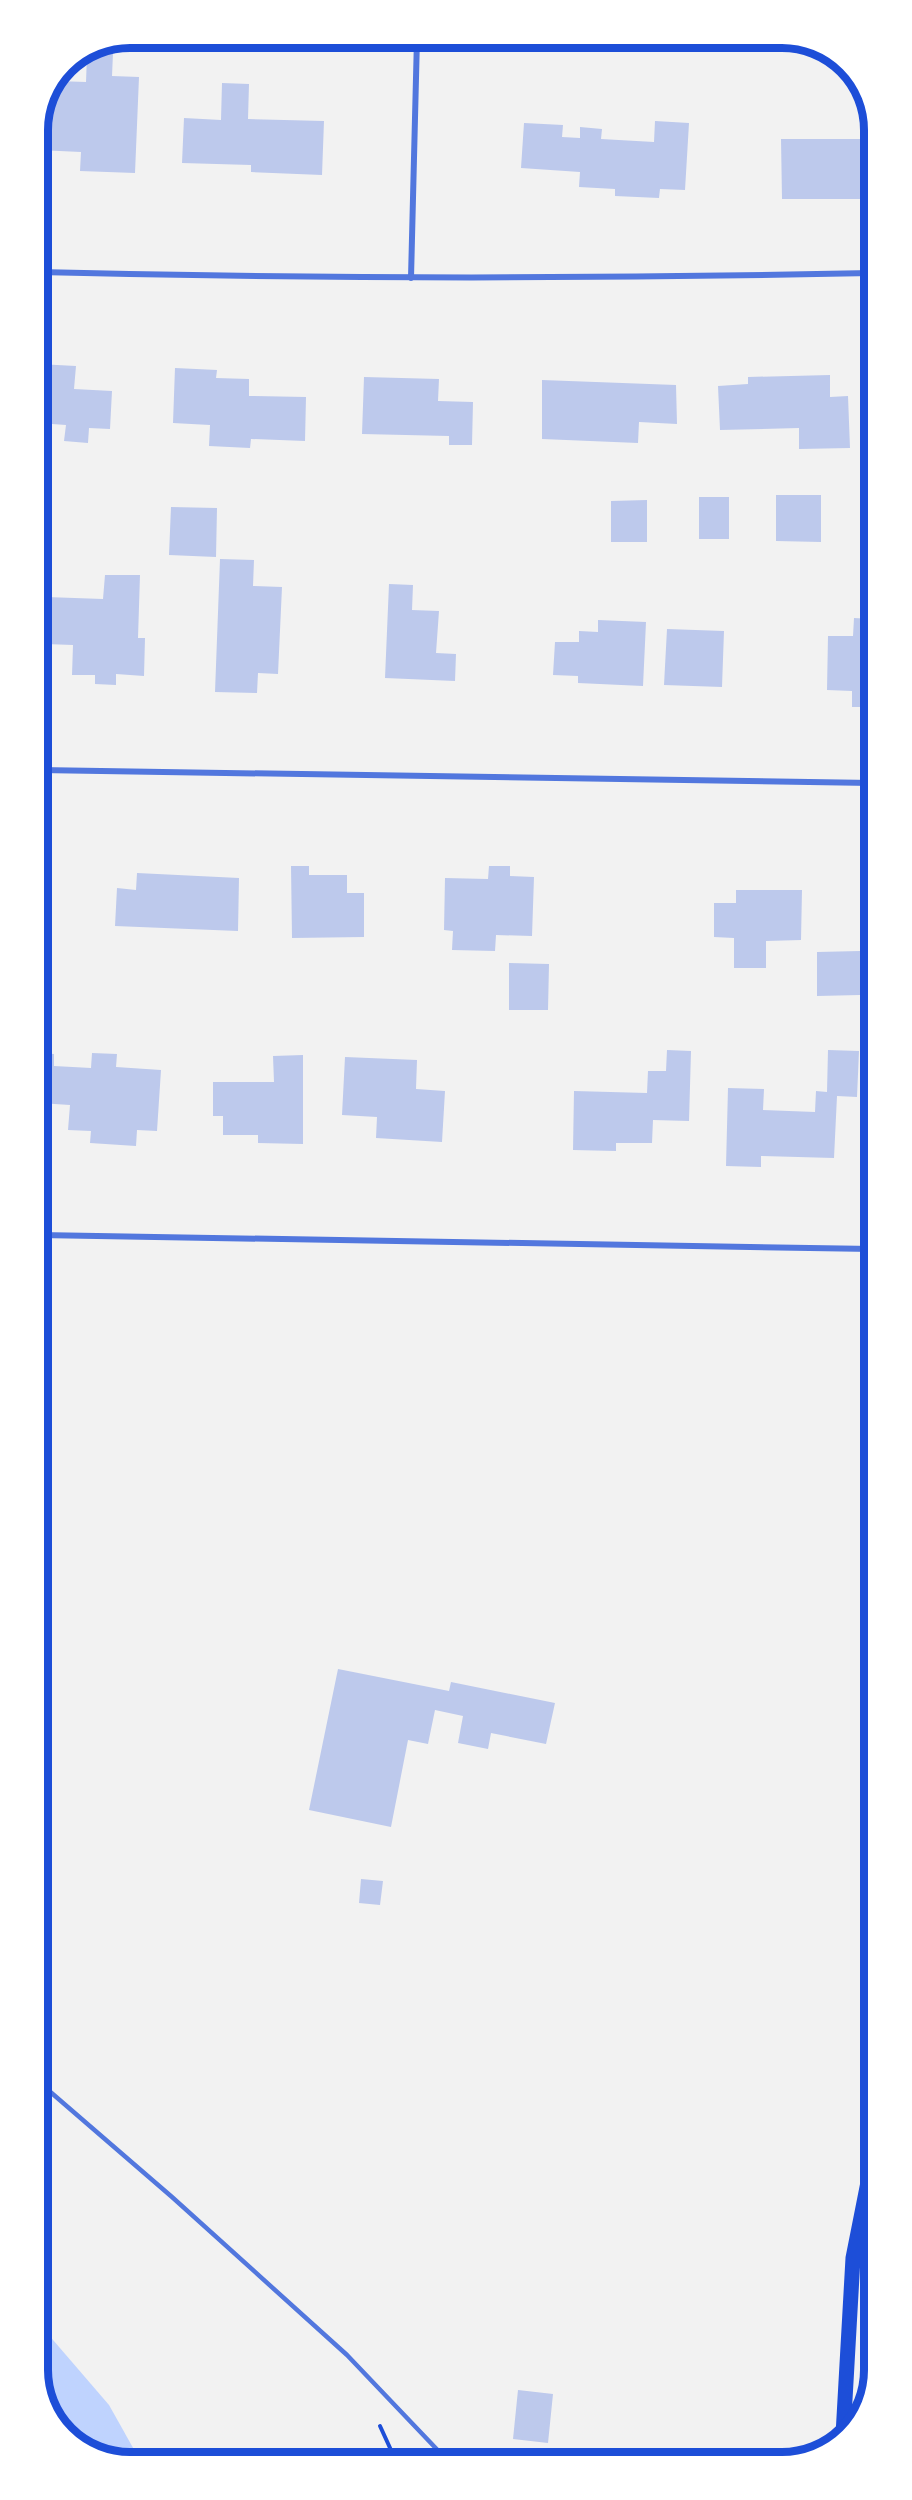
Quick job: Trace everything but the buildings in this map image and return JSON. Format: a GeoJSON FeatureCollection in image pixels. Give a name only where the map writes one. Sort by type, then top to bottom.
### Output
{"type":"FeatureCollection","features":[{"type":"Feature","properties":{"kind":"main road"},"geometry":{"type":"LineString","coordinates":[[844,2424],[853,2258],[864,2202]]}},
{"type":"Feature","properties":{"kind":"street"},"geometry":{"type":"LineString","coordinates":[[411,278],[417,48]]}},
{"type":"Feature","properties":{"kind":"street"},"geometry":{"type":"LineString","coordinates":[[48,272],[263,278],[699,277],[864,273]]}},
{"type":"Feature","properties":{"kind":"street"},"geometry":{"type":"LineString","coordinates":[[48,770],[864,783]]}},
{"type":"Feature","properties":{"kind":"street"},"geometry":{"type":"LineString","coordinates":[[48,1235],[864,1249]]}},
{"type":"Feature","properties":{"kind":"lane"},"geometry":{"type":"LineString","coordinates":[[48,2090],[172,2197],[347,2355],[439,2452]]}},
{"type":"Feature","properties":{"kind":"water"},"geometry":{"type":"Polygon","coordinates":[[[48,2334],[109,2405],[135,2452],[124,2452],[98,2446],[76,2432],[65,2420],[51,2392],[48,2370],[48,2334]]]}}]}
